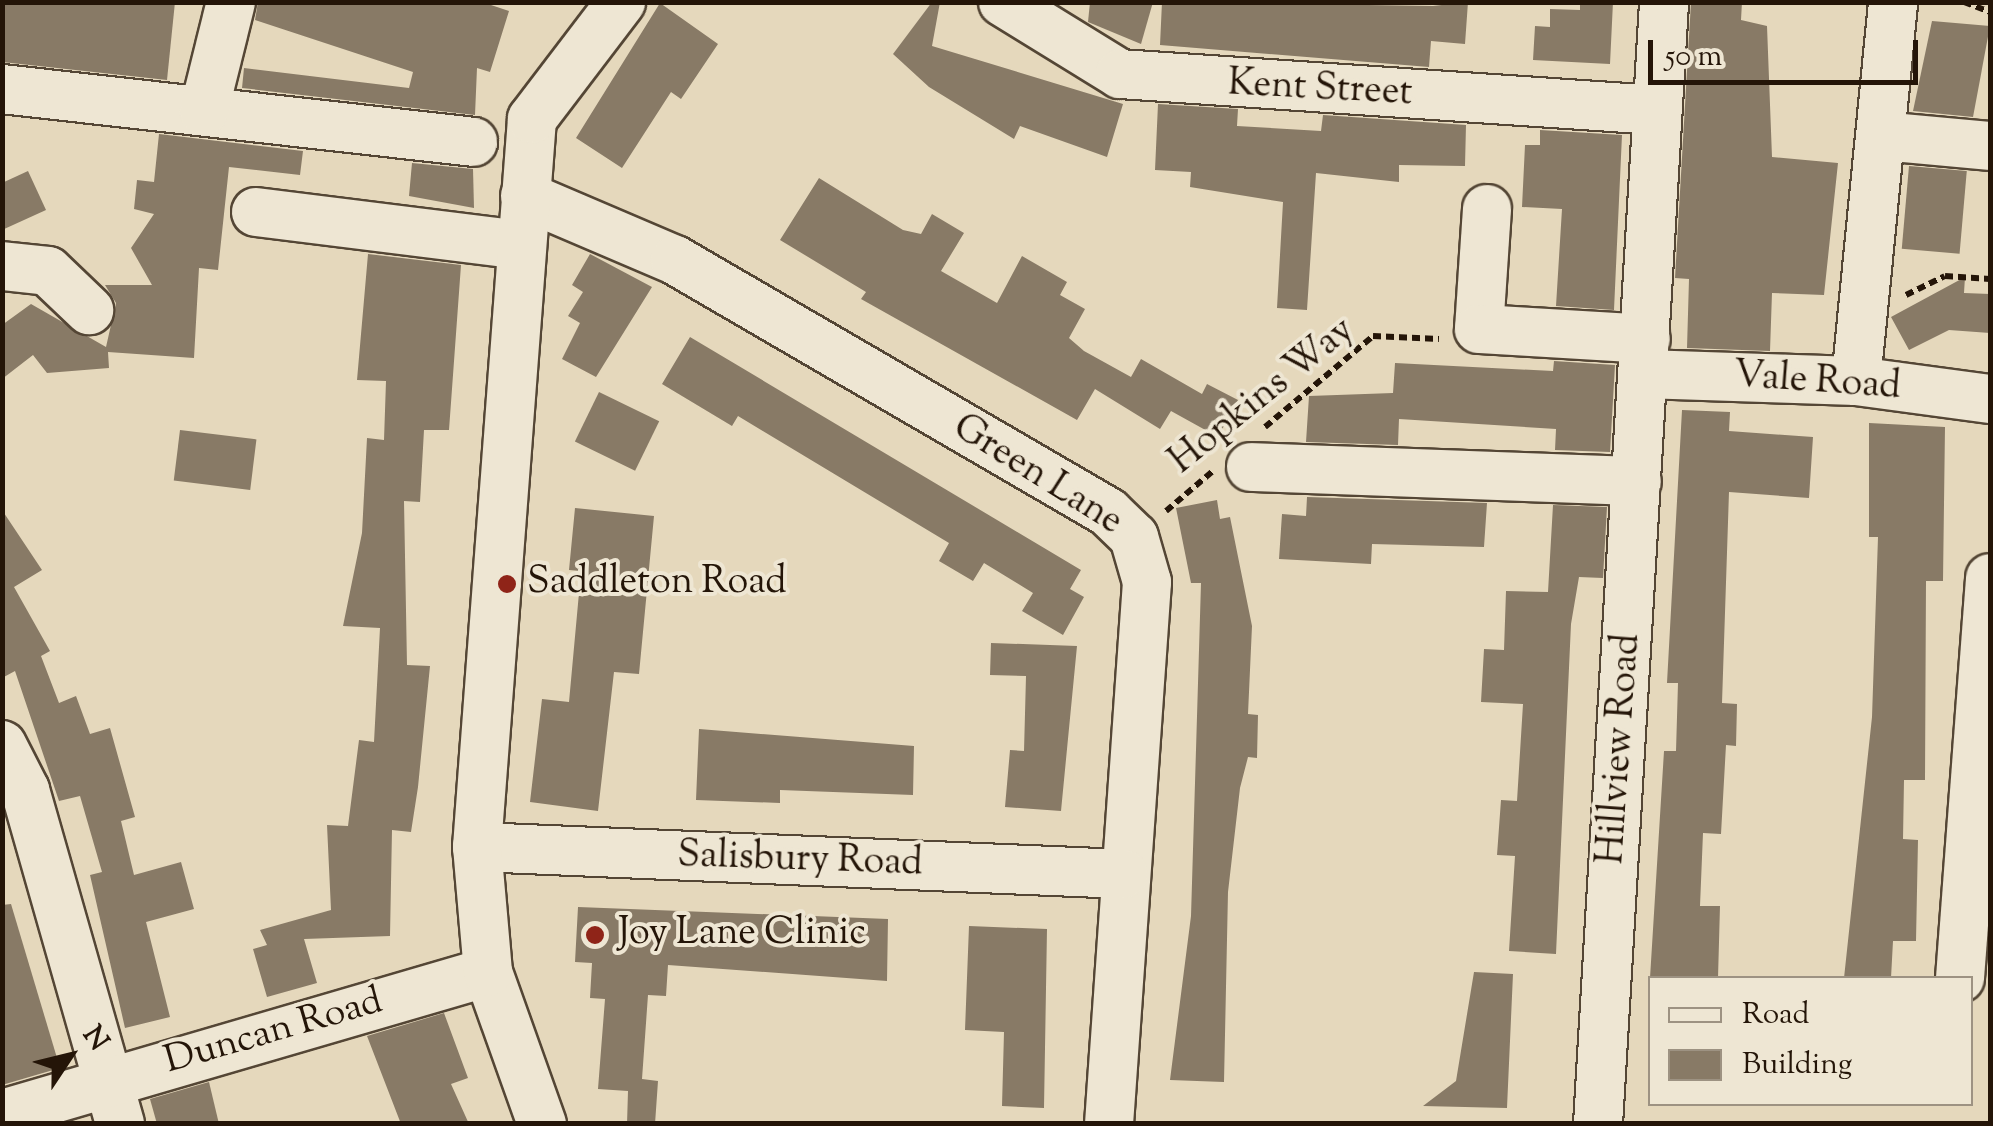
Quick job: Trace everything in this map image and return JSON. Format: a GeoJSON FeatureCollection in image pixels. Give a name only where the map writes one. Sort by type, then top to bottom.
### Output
{"type":"FeatureCollection","features":[{"type":"Feature","properties":{"kind":"street"},"geometry":{"type":"LineString","coordinates":[[204,110],[232,2]]}},
{"type":"Feature","properties":{"kind":"street","name":"Kent Street"},"geometry":{"type":"LineString","coordinates":[[1003,2],[1120,74],[1657,110]]}},
{"type":"Feature","properties":{"kind":"street","name":"Hillview Road"},"geometry":{"type":"LineString","coordinates":[[1598,1124],[1664,2]]}},
{"type":"Feature","properties":{"kind":"street"},"geometry":{"type":"LineString","coordinates":[[1856,381],[1893,2]]}},
{"type":"Feature","properties":{"kind":"street"},"geometry":{"type":"LineString","coordinates":[[542,1124],[488,972],[476,848],[532,119],[603,9]]}},
{"type":"Feature","properties":{"kind":"street"},"geometry":{"type":"LineString","coordinates":[[2,89],[473,142]]}},
{"type":"Feature","properties":{"kind":"street"},"geometry":{"type":"LineString","coordinates":[[1882,136],[1990,146]]}},
{"type":"Feature","properties":{"kind":"street","name":"Green Lane"},"geometry":{"type":"LineString","coordinates":[[525,196],[676,260],[1108,512],[1134,538],[1148,582],[1123,874],[1109,1124]]}},
{"type":"Feature","properties":{"kind":"street","name":"Vale Road"},"geometry":{"type":"LineString","coordinates":[[1486,209],[1479,329],[1645,357],[1990,399]]}},
{"type":"Feature","properties":{"kind":"street"},"geometry":{"type":"LineString","coordinates":[[256,212],[521,244]]}},
{"type":"Feature","properties":{"kind":"street"},"geometry":{"type":"LineString","coordinates":[[2,266],[48,271],[89,310]]}},
{"type":"Feature","properties":{"kind":"street"},"geometry":{"type":"LineString","coordinates":[[1243,455],[1638,482]]}},
{"type":"Feature","properties":{"kind":"street"},"geometry":{"type":"LineString","coordinates":[[1960,976],[1990,578]]}},
{"type":"Feature","properties":{"kind":"street"},"geometry":{"type":"LineString","coordinates":[[2,745],[25,790],[115,1101]]}},
{"type":"Feature","properties":{"kind":"street","name":"Salisbury Road"},"geometry":{"type":"LineString","coordinates":[[476,848],[1123,874]]}},
{"type":"Feature","properties":{"kind":"street","name":"Duncan Road"},"geometry":{"type":"LineString","coordinates":[[2,1114],[115,1101],[488,972]]}},
{"type":"Feature","properties":{"kind":"path"},"geometry":{"type":"LineString","coordinates":[[1964,2],[1990,12]]}},
{"type":"Feature","properties":{"kind":"path"},"geometry":{"type":"LineString","coordinates":[[1865,314],[1945,276],[1990,278]]}},
{"type":"Feature","properties":{"kind":"path","name":"Hopkins Way"},"geometry":{"type":"LineString","coordinates":[[1134,538],[1243,455],[1374,336],[1446,340]]}},
{"type":"Feature","properties":{"kind":"building"},"geometry":{"type":"Polygon","coordinates":[[[2,2],[175,2],[167,80],[2,62],[2,2]]]}},
{"type":"Feature","properties":{"kind":"building"},"geometry":{"type":"Polygon","coordinates":[[[258,2],[482,2],[509,11],[490,72],[477,68],[475,115],[242,88],[244,68],[409,88],[413,72],[255,20],[258,2]]]}},
{"type":"Feature","properties":{"kind":"building"},"geometry":{"type":"Polygon","coordinates":[[[932,2],[940,2],[932,46],[1123,104],[1107,157],[1020,126],[1014,139],[929,87],[893,54],[932,2]]]}},
{"type":"Feature","properties":{"kind":"building"},"geometry":{"type":"Polygon","coordinates":[[[1090,2],[1153,2],[1141,44],[1088,22],[1090,2]]]}},
{"type":"Feature","properties":{"kind":"building"},"geometry":{"type":"Polygon","coordinates":[[[1162,2],[1433,6],[1468,2],[1465,44],[1431,41],[1429,67],[1160,45],[1162,2]]]}},
{"type":"Feature","properties":{"kind":"building"},"geometry":{"type":"Polygon","coordinates":[[[1580,2],[1613,2],[1610,64],[1533,60],[1535,26],[1550,27],[1550,9],[1580,10],[1580,2]]]}},
{"type":"Feature","properties":{"kind":"building"},"geometry":{"type":"Polygon","coordinates":[[[1691,2],[1742,2],[1741,20],[1767,26],[1772,157],[1838,163],[1824,295],[1772,293],[1770,351],[1687,348],[1689,279],[1675,278],[1691,2]]]}},
{"type":"Feature","properties":{"kind":"building"},"geometry":{"type":"Polygon","coordinates":[[[660,3],[718,44],[681,99],[671,92],[622,168],[576,138],[660,3]]]}},
{"type":"Feature","properties":{"kind":"building"},"geometry":{"type":"Polygon","coordinates":[[[1932,21],[1990,26],[1973,117],[1913,111],[1932,21]]]}},
{"type":"Feature","properties":{"kind":"building"},"geometry":{"type":"Polygon","coordinates":[[[1158,104],[1238,109],[1237,126],[1321,131],[1323,115],[1466,125],[1465,166],[1399,165],[1399,182],[1316,173],[1307,310],[1277,308],[1283,202],[1190,187],[1191,172],[1155,170],[1158,104]]]}},
{"type":"Feature","properties":{"kind":"building"},"geometry":{"type":"Polygon","coordinates":[[[1540,130],[1622,135],[1614,310],[1556,306],[1562,209],[1522,207],[1525,145],[1540,145],[1540,130]]]}},
{"type":"Feature","properties":{"kind":"building"},"geometry":{"type":"Polygon","coordinates":[[[159,134],[303,151],[300,175],[229,167],[218,270],[199,268],[194,358],[108,352],[109,368],[47,373],[33,355],[2,379],[2,325],[31,304],[106,347],[116,303],[105,285],[152,285],[131,248],[154,214],[134,209],[137,180],[154,182],[159,134]]]}},
{"type":"Feature","properties":{"kind":"building"},"geometry":{"type":"Polygon","coordinates":[[[412,163],[473,169],[474,208],[409,196],[412,163]]]}},
{"type":"Feature","properties":{"kind":"building"},"geometry":{"type":"Polygon","coordinates":[[[1909,166],[1967,171],[1960,254],[1902,249],[1909,166]]]}},
{"type":"Feature","properties":{"kind":"building"},"geometry":{"type":"Polygon","coordinates":[[[28,171],[46,210],[2,230],[2,183],[28,171]]]}},
{"type":"Feature","properties":{"kind":"building"},"geometry":{"type":"Polygon","coordinates":[[[819,178],[903,230],[921,234],[932,214],[964,233],[941,271],[997,303],[1022,256],[1067,282],[1060,295],[1085,309],[1069,338],[1084,351],[1131,377],[1141,359],[1202,394],[1207,384],[1238,400],[1218,437],[1171,411],[1160,429],[1095,389],[1077,420],[861,299],[866,292],[780,240],[819,178]]]}},
{"type":"Feature","properties":{"kind":"building"},"geometry":{"type":"Polygon","coordinates":[[[368,254],[461,265],[449,430],[424,430],[420,502],[404,501],[407,665],[430,666],[418,787],[411,832],[392,830],[390,936],[304,939],[317,983],[267,997],[253,949],[267,945],[260,930],[331,910],[327,825],[348,826],[359,740],[374,742],[380,628],[343,626],[362,533],[367,438],[384,440],[386,381],[357,380],[368,254]]]}},
{"type":"Feature","properties":{"kind":"building"},"geometry":{"type":"Polygon","coordinates":[[[590,254],[652,287],[596,377],[562,359],[580,323],[568,316],[583,292],[572,285],[590,254]]]}},
{"type":"Feature","properties":{"kind":"building"},"geometry":{"type":"Polygon","coordinates":[[[1965,277],[1964,293],[1990,294],[1990,333],[1949,330],[1909,350],[1891,317],[1965,277]]]}},
{"type":"Feature","properties":{"kind":"building"},"geometry":{"type":"Polygon","coordinates":[[[690,337],[1081,570],[1070,589],[1084,597],[1063,635],[1022,611],[1033,593],[984,563],[973,581],[939,561],[949,543],[738,416],[732,426],[662,384],[690,337]]]}},
{"type":"Feature","properties":{"kind":"building"},"geometry":{"type":"Polygon","coordinates":[[[1554,361],[1615,365],[1610,452],[1555,450],[1556,429],[1399,419],[1398,445],[1306,442],[1309,396],[1393,393],[1395,363],[1553,371],[1554,361]]]}},
{"type":"Feature","properties":{"kind":"building"},"geometry":{"type":"Polygon","coordinates":[[[599,392],[659,421],[635,471],[575,441],[599,392]]]}},
{"type":"Feature","properties":{"kind":"building"},"geometry":{"type":"Polygon","coordinates":[[[1682,410],[1730,412],[1729,431],[1813,437],[1809,498],[1729,492],[1722,703],[1737,704],[1736,746],[1726,745],[1721,834],[1703,833],[1700,906],[1720,906],[1718,976],[1650,976],[1664,751],[1676,751],[1678,683],[1667,683],[1682,410]]]}},
{"type":"Feature","properties":{"kind":"building"},"geometry":{"type":"Polygon","coordinates":[[[1869,423],[1945,427],[1943,581],[1926,581],[1925,780],[1904,780],[1903,839],[1918,840],[1916,941],[1893,941],[1891,976],[1844,976],[1872,717],[1878,537],[1869,537],[1869,423]]]}},
{"type":"Feature","properties":{"kind":"building"},"geometry":{"type":"Polygon","coordinates":[[[180,430],[256,439],[250,490],[174,481],[180,430]]]}},
{"type":"Feature","properties":{"kind":"building"},"geometry":{"type":"Polygon","coordinates":[[[1307,497],[1487,503],[1484,547],[1372,544],[1371,564],[1279,559],[1282,514],[1306,516],[1307,497]]]}},
{"type":"Feature","properties":{"kind":"building"},"geometry":{"type":"Polygon","coordinates":[[[1217,500],[1220,519],[1230,517],[1252,626],[1248,714],[1258,715],[1257,758],[1248,757],[1240,788],[1228,892],[1224,1082],[1170,1080],[1191,916],[1201,583],[1191,583],[1176,508],[1217,500]]]}},
{"type":"Feature","properties":{"kind":"building"},"geometry":{"type":"Polygon","coordinates":[[[1553,505],[1607,507],[1603,578],[1579,577],[1571,624],[1556,954],[1509,951],[1515,856],[1497,855],[1501,800],[1517,801],[1523,704],[1481,702],[1484,649],[1504,650],[1506,591],[1548,592],[1553,505]]]}},
{"type":"Feature","properties":{"kind":"building"},"geometry":{"type":"Polygon","coordinates":[[[575,508],[654,516],[639,674],[614,672],[598,811],[530,802],[542,699],[569,702],[581,571],[569,570],[575,508]]]}},
{"type":"Feature","properties":{"kind":"building"},"geometry":{"type":"Polygon","coordinates":[[[2,510],[42,570],[14,587],[50,651],[41,656],[59,703],[76,696],[90,734],[110,728],[135,817],[121,821],[134,875],[181,862],[194,909],[146,922],[170,1017],[125,1028],[90,875],[102,872],[80,796],[59,801],[15,671],[2,678],[2,510]]]}},
{"type":"Feature","properties":{"kind":"building"},"geometry":{"type":"Polygon","coordinates":[[[991,643],[1077,646],[1061,811],[1005,807],[1010,750],[1024,751],[1026,676],[990,675],[991,643]]]}},
{"type":"Feature","properties":{"kind":"building"},"geometry":{"type":"Polygon","coordinates":[[[699,729],[914,746],[913,795],[780,790],[780,803],[696,800],[699,729]]]}},
{"type":"Feature","properties":{"kind":"building"},"geometry":{"type":"Polygon","coordinates":[[[11,904],[60,1068],[2,1085],[2,905],[11,904]]]}},
{"type":"Feature","properties":{"kind":"building"},"geometry":{"type":"Polygon","coordinates":[[[578,907],[888,919],[887,981],[668,965],[666,996],[648,995],[642,1079],[658,1081],[655,1124],[627,1124],[628,1091],[598,1089],[605,999],[590,998],[592,963],[575,962],[578,907]]]}},
{"type":"Feature","properties":{"kind":"building"},"geometry":{"type":"Polygon","coordinates":[[[969,926],[1047,929],[1044,1108],[1002,1106],[1004,1032],[965,1030],[969,926]]]}},
{"type":"Feature","properties":{"kind":"building"},"geometry":{"type":"Polygon","coordinates":[[[1474,972],[1513,974],[1507,1108],[1423,1106],[1456,1081],[1474,972]]]}},
{"type":"Feature","properties":{"kind":"building"},"geometry":{"type":"Polygon","coordinates":[[[444,1013],[468,1078],[451,1084],[469,1124],[401,1124],[367,1036],[444,1013]]]}},
{"type":"Feature","properties":{"kind":"building"},"geometry":{"type":"Polygon","coordinates":[[[209,1082],[219,1124],[157,1124],[150,1099],[209,1082]]]}},
{"type":"Feature","properties":{"kind":"place","name":"Saddleton Road"},"geometry":{"type":"Point","coordinates":[507,584]}},
{"type":"Feature","properties":{"kind":"place","name":"Joy Lane Clinic"},"geometry":{"type":"Point","coordinates":[595,935]}}]}
